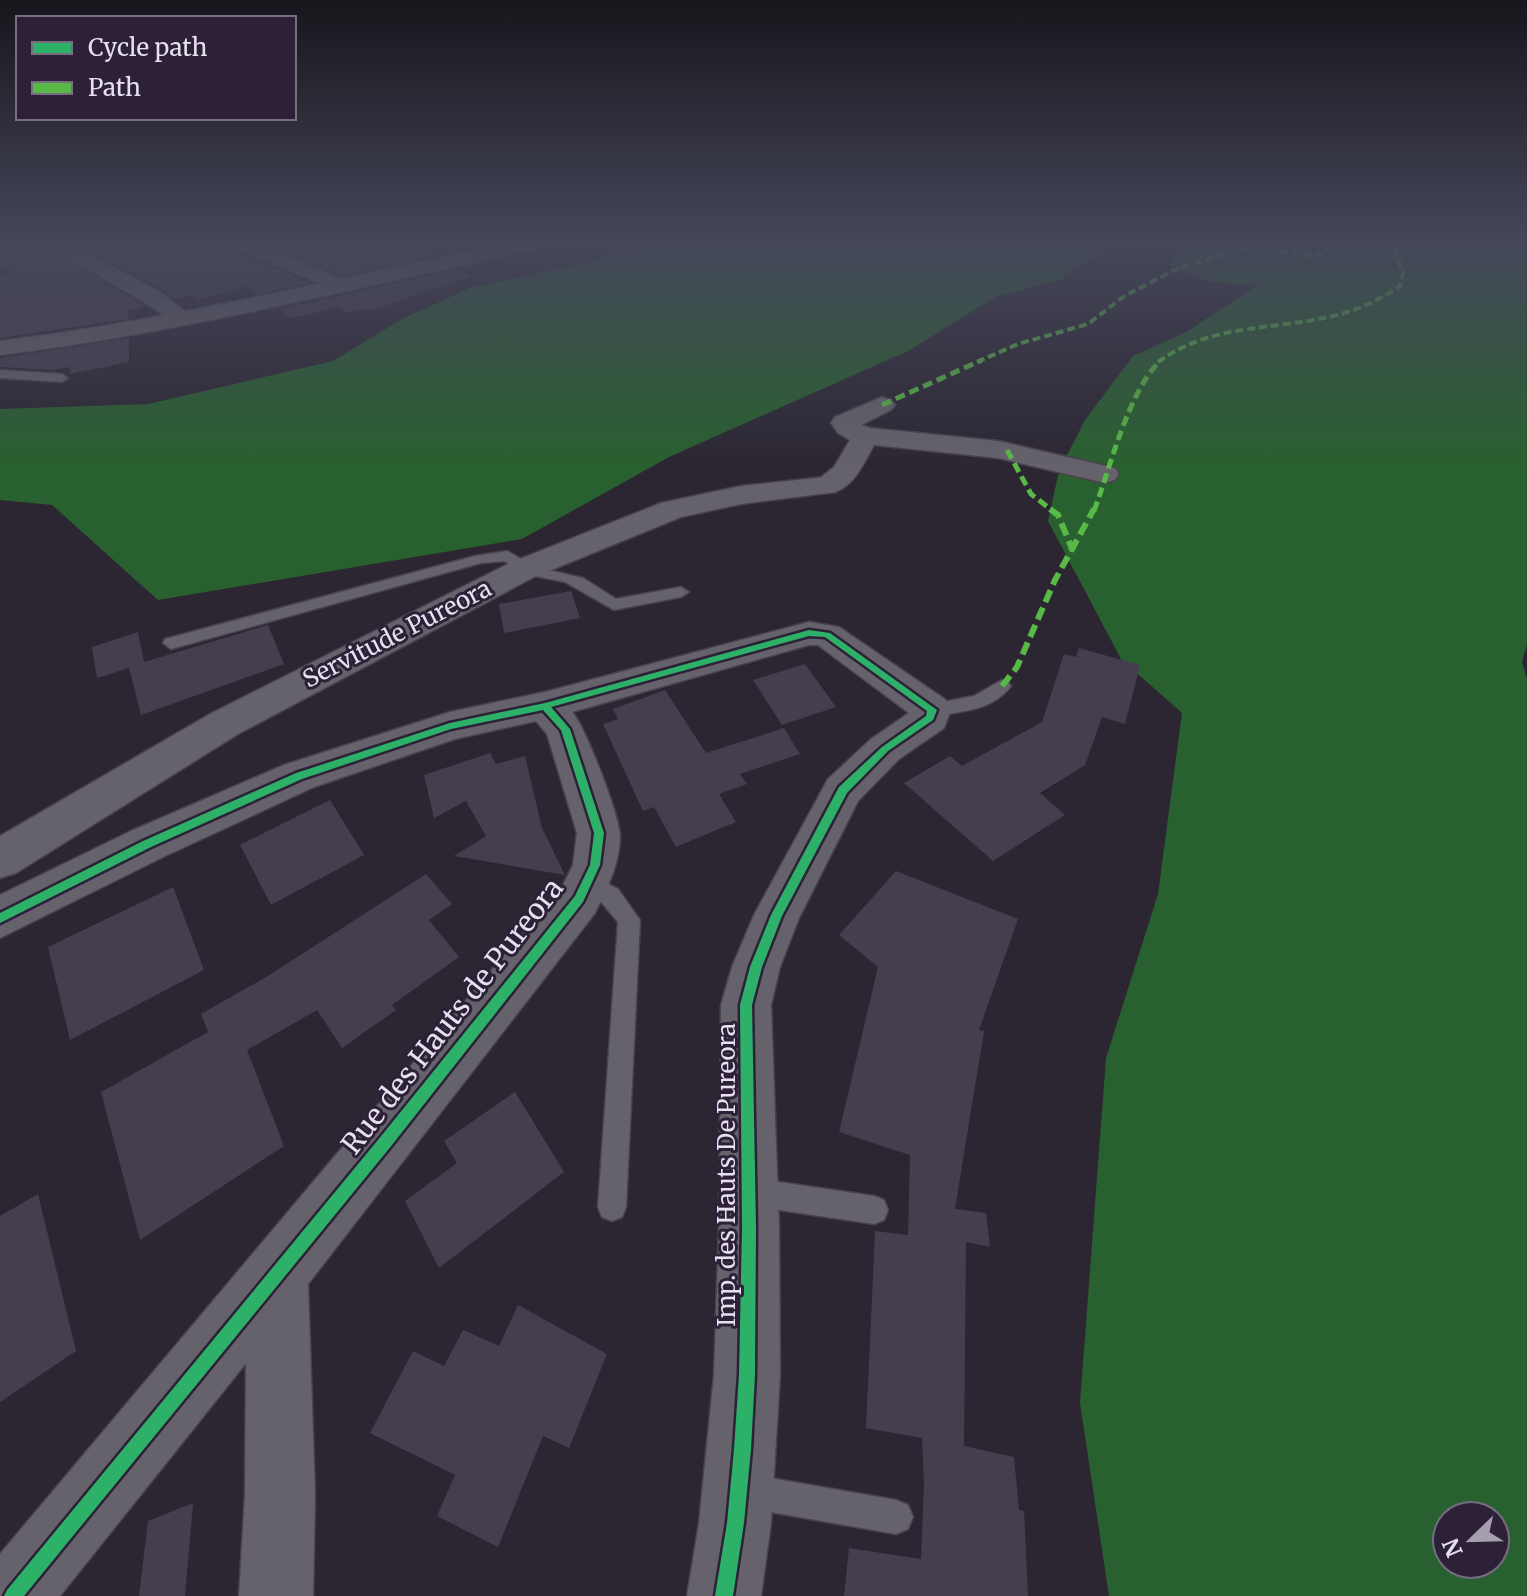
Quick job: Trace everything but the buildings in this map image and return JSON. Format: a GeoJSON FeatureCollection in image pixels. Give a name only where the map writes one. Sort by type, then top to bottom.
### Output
{"type":"FeatureCollection","features":[{"type":"Feature","properties":{"kind":"main road"},"geometry":{"type":"LineString","coordinates":[[2,346],[183,318]]}},
{"type":"Feature","properties":{"kind":"main road","name":"Servitude Pureora"},"geometry":{"type":"LineString","coordinates":[[0,859],[224,724],[522,570],[694,504],[741,495],[825,486]]}},
{"type":"Feature","properties":{"kind":"street"},"geometry":{"type":"LineString","coordinates":[[882,405],[844,423],[849,430],[866,436],[967,443],[1060,461],[1105,474]]}},
{"type":"Feature","properties":{"kind":"street"},"geometry":{"type":"LineString","coordinates":[[825,486],[834,484],[841,477],[866,436]]}},
{"type":"Feature","properties":{"kind":"street"},"geometry":{"type":"LineString","coordinates":[[0,918],[147,844],[299,776],[450,726],[545,706],[809,633],[827,635],[932,710]]}},
{"type":"Feature","properties":{"kind":"street","name":"Rue des Hauts de Pureora"},"geometry":{"type":"LineString","coordinates":[[13,1596],[579,899],[595,865],[599,833],[565,729],[545,706]]}},
{"type":"Feature","properties":{"kind":"street","name":"Imp. des Hauts De Pureora"},"geometry":{"type":"LineString","coordinates":[[724,1596],[739,1489],[747,1381],[746,1005],[756,967],[777,915],[843,790],[885,749],[930,718],[932,710]]}},
{"type":"Feature","properties":{"kind":"street"},"geometry":{"type":"LineString","coordinates":[[276,1596],[280,1495],[277,1273]]}},
{"type":"Feature","properties":{"kind":"lane"},"geometry":{"type":"LineString","coordinates":[[0,374],[62,378]]}},
{"type":"Feature","properties":{"kind":"lane"},"geometry":{"type":"LineString","coordinates":[[171,643],[480,559],[507,556],[522,570],[568,578],[588,586],[614,605],[681,592]]}},
{"type":"Feature","properties":{"kind":"lane"},"geometry":{"type":"LineString","coordinates":[[932,710],[979,702],[1002,686]]}},
{"type":"Feature","properties":{"kind":"lane"},"geometry":{"type":"LineString","coordinates":[[587,882],[610,896],[629,920],[612,1207]]}},
{"type":"Feature","properties":{"kind":"lane"},"geometry":{"type":"LineString","coordinates":[[748,1192],[874,1210]]}},
{"type":"Feature","properties":{"kind":"lane"},"geometry":{"type":"LineString","coordinates":[[739,1489],[896,1517]]}},
{"type":"Feature","properties":{"kind":"green space"},"geometry":{"type":"Polygon","coordinates":[[[962,317],[908,351],[669,457],[522,539],[158,600],[52,505],[0,500],[0,409],[148,404],[333,361],[402,319],[962,317]]]}},
{"type":"Feature","properties":{"kind":"green space"},"geometry":{"type":"Polygon","coordinates":[[[1208,317],[1527,317],[1527,644],[1522,662],[1527,679],[1527,1596],[1109,1596],[1080,1403],[1106,1058],[1158,894],[1182,713],[1121,659],[1048,521],[1059,471],[1085,420],[1133,356],[1186,332],[1208,317]]]}},
{"type":"Feature","properties":{"kind":"marked path"},"geometry":{"type":"LineString","coordinates":[[882,405],[1018,344],[1088,324],[1096,317]]}},
{"type":"Feature","properties":{"kind":"marked path"},"geometry":{"type":"LineString","coordinates":[[1002,686],[1017,667],[1055,580],[1089,523],[1105,482],[1107,467],[1158,362],[1182,345],[1211,335],[1323,317]]}},
{"type":"Feature","properties":{"kind":"marked path"},"geometry":{"type":"LineString","coordinates":[[1007,450],[1031,494],[1058,515],[1073,551]]}},
{"type":"Feature","properties":{"kind":"cycle path"},"geometry":{"type":"LineString","coordinates":[[0,918],[147,844],[299,776],[450,726],[545,706],[809,633],[827,635],[932,710],[930,718],[885,749],[843,790],[777,915],[756,967],[746,1005],[747,1375],[735,1523],[724,1596]]}},
{"type":"Feature","properties":{"kind":"cycle path"},"geometry":{"type":"LineString","coordinates":[[13,1596],[387,1140],[579,899],[595,865],[599,833],[565,729],[545,706]]}}]}
